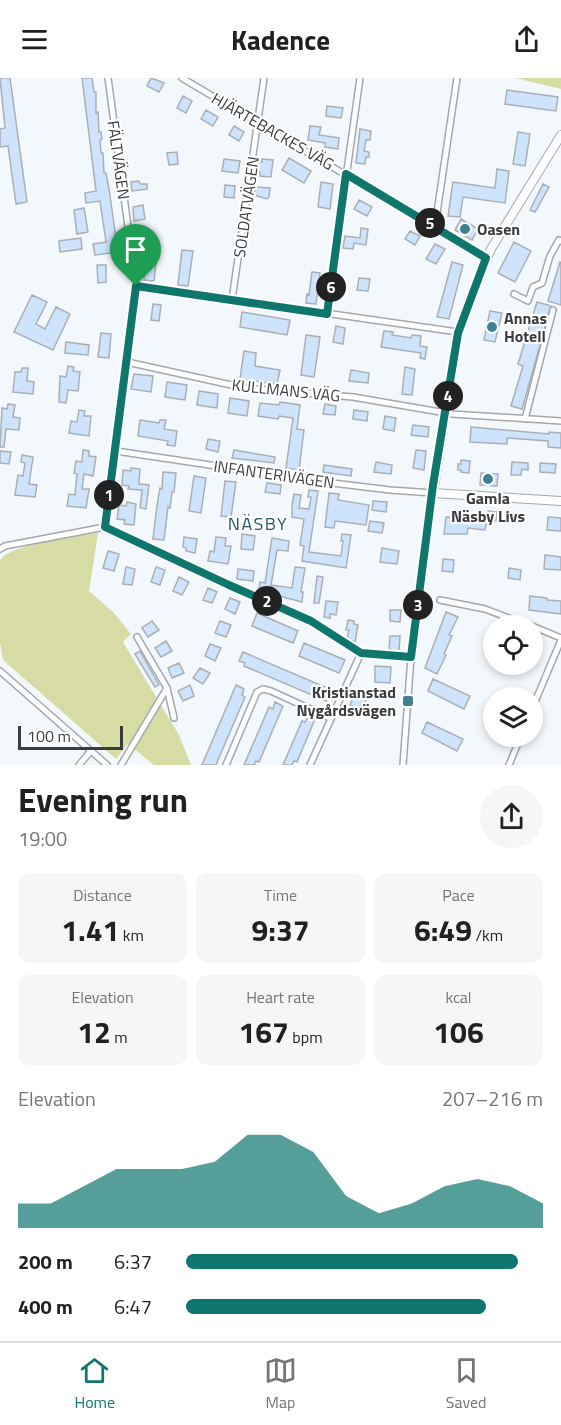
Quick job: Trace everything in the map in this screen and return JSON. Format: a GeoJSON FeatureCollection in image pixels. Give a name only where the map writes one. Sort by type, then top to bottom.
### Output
{"type":"FeatureCollection","features":[{"type":"Feature","properties":{"kind":"street","name":"FÄLTVÄGEN"},"geometry":{"type":"LineString","coordinates":[[105,527],[136,286],[108,78]]}},
{"type":"Feature","properties":{"kind":"street","name":"HJÄRTEBACKES VÄG"},"geometry":{"type":"LineString","coordinates":[[182,78],[486,258]]}},
{"type":"Feature","properties":{"kind":"street","name":"SOLDATVÄGEN"},"geometry":{"type":"LineString","coordinates":[[232,300],[264,78]]}},
{"type":"Feature","properties":{"kind":"street"},"geometry":{"type":"LineString","coordinates":[[327,314],[360,78]]}},
{"type":"Feature","properties":{"kind":"street"},"geometry":{"type":"LineString","coordinates":[[435,226],[457,78]]}},
{"type":"Feature","properties":{"kind":"street"},"geometry":{"type":"LineString","coordinates":[[403,765],[411,657],[458,333],[486,258],[561,135]]}},
{"type":"Feature","properties":{"kind":"street"},"geometry":{"type":"LineString","coordinates":[[514,294],[528,301],[533,286],[542,283],[550,256],[559,240],[561,241]]}},
{"type":"Feature","properties":{"kind":"street"},"geometry":{"type":"LineString","coordinates":[[136,286],[458,333]]}},
{"type":"Feature","properties":{"kind":"street"},"geometry":{"type":"LineString","coordinates":[[525,419],[553,310]]}},
{"type":"Feature","properties":{"kind":"street","name":"KULLMANS VÄG"},"geometry":{"type":"LineString","coordinates":[[127,362],[245,388],[353,398],[445,413],[561,421]]}},
{"type":"Feature","properties":{"kind":"street","name":"INFANTERIVÄGEN"},"geometry":{"type":"LineString","coordinates":[[116,451],[324,482],[433,493]]}},
{"type":"Feature","properties":{"kind":"street"},"geometry":{"type":"LineString","coordinates":[[433,493],[561,501]]}},
{"type":"Feature","properties":{"kind":"street"},"geometry":{"type":"LineString","coordinates":[[0,549],[5,546],[105,527],[311,621],[361,653],[411,657]]}},
{"type":"Feature","properties":{"kind":"street"},"geometry":{"type":"LineString","coordinates":[[440,600],[485,609],[501,615]]}},
{"type":"Feature","properties":{"kind":"street"},"geometry":{"type":"LineString","coordinates":[[541,687],[561,639],[543,631]]}},
{"type":"Feature","properties":{"kind":"street"},"geometry":{"type":"LineString","coordinates":[[137,637],[167,688],[174,718]]}},
{"type":"Feature","properties":{"kind":"street"},"geometry":{"type":"LineString","coordinates":[[310,765],[361,653]]}},
{"type":"Feature","properties":{"kind":"street"},"geometry":{"type":"LineString","coordinates":[[0,671],[107,765]]}},
{"type":"Feature","properties":{"kind":"street"},"geometry":{"type":"LineString","coordinates":[[121,765],[167,688]]}},
{"type":"Feature","properties":{"kind":"street"},"geometry":{"type":"LineString","coordinates":[[226,765],[257,692],[263,689],[330,718]]}},
{"type":"Feature","properties":{"kind":"street"},"geometry":{"type":"LineString","coordinates":[[509,765],[516,747]]}},
{"type":"Feature","properties":{"kind":"street"},"geometry":{"type":"LineString","coordinates":[[79,765],[92,751]]}},
{"type":"Feature","properties":{"kind":"green space"},"geometry":{"type":"Polygon","coordinates":[[[516,78],[561,78],[561,89],[516,78]]]}},
{"type":"Feature","properties":{"kind":"green space"},"geometry":{"type":"Polygon","coordinates":[[[98,533],[89,591],[114,613],[131,634],[123,642],[179,735],[191,765],[154,765],[128,744],[116,759],[3,660],[0,642],[0,560],[7,554],[31,545],[98,533]]]}},
{"type":"Feature","properties":{"kind":"building"},"geometry":{"type":"Polygon","coordinates":[[[0,78],[10,78],[27,202],[16,204],[8,146],[0,147],[0,129],[5,128],[0,78]]]}},
{"type":"Feature","properties":{"kind":"building"},"geometry":{"type":"Polygon","coordinates":[[[82,78],[92,78],[94,92],[96,92],[96,113],[98,112],[99,132],[101,132],[102,139],[100,140],[101,153],[103,153],[104,173],[106,173],[109,189],[118,252],[95,255],[93,244],[106,242],[100,201],[86,203],[85,193],[96,191],[82,78]]]}},
{"type":"Feature","properties":{"kind":"building"},"geometry":{"type":"Polygon","coordinates":[[[151,78],[164,83],[159,92],[147,86],[151,78]]]}},
{"type":"Feature","properties":{"kind":"building"},"geometry":{"type":"Polygon","coordinates":[[[507,90],[558,97],[556,111],[505,104],[507,90]]]}},
{"type":"Feature","properties":{"kind":"building"},"geometry":{"type":"Polygon","coordinates":[[[183,96],[192,101],[186,113],[177,108],[183,96]]]}},
{"type":"Feature","properties":{"kind":"building"},"geometry":{"type":"Polygon","coordinates":[[[327,106],[343,108],[341,118],[326,116],[327,106]]]}},
{"type":"Feature","properties":{"kind":"building"},"geometry":{"type":"Polygon","coordinates":[[[206,110],[218,117],[213,126],[201,119],[206,110]]]}},
{"type":"Feature","properties":{"kind":"building"},"geometry":{"type":"Polygon","coordinates":[[[234,126],[244,132],[239,141],[229,135],[234,126]]]}},
{"type":"Feature","properties":{"kind":"building"},"geometry":{"type":"Polygon","coordinates":[[[310,126],[321,127],[319,135],[339,138],[338,149],[325,147],[325,143],[308,140],[310,126]]]}},
{"type":"Feature","properties":{"kind":"building"},"geometry":{"type":"Polygon","coordinates":[[[360,129],[371,131],[370,140],[366,140],[364,151],[369,152],[365,164],[356,163],[360,129]]]}},
{"type":"Feature","properties":{"kind":"building"},"geometry":{"type":"Polygon","coordinates":[[[518,132],[530,134],[525,166],[513,164],[518,132]]]}},
{"type":"Feature","properties":{"kind":"building"},"geometry":{"type":"Polygon","coordinates":[[[177,152],[178,164],[169,165],[167,153],[177,152]]]}},
{"type":"Feature","properties":{"kind":"building"},"geometry":{"type":"Polygon","coordinates":[[[289,158],[311,171],[304,183],[282,170],[289,158]]]}},
{"type":"Feature","properties":{"kind":"building"},"geometry":{"type":"Polygon","coordinates":[[[224,159],[240,161],[238,173],[222,171],[224,159]]]}},
{"type":"Feature","properties":{"kind":"building"},"geometry":{"type":"Polygon","coordinates":[[[262,159],[273,160],[271,177],[260,176],[259,162],[262,162],[262,159]]]}},
{"type":"Feature","properties":{"kind":"building"},"geometry":{"type":"Polygon","coordinates":[[[497,169],[509,171],[505,203],[463,197],[460,217],[448,216],[453,182],[495,188],[497,169]]]}},
{"type":"Feature","properties":{"kind":"building"},"geometry":{"type":"Polygon","coordinates":[[[139,181],[140,184],[147,184],[147,189],[132,191],[131,182],[139,181]]]}},
{"type":"Feature","properties":{"kind":"building"},"geometry":{"type":"Polygon","coordinates":[[[321,182],[333,184],[330,209],[318,207],[321,182]]]}},
{"type":"Feature","properties":{"kind":"building"},"geometry":{"type":"Polygon","coordinates":[[[543,184],[549,187],[535,212],[530,210],[543,184]]]}},
{"type":"Feature","properties":{"kind":"building"},"geometry":{"type":"Polygon","coordinates":[[[225,185],[235,186],[234,198],[224,197],[225,185]]]}},
{"type":"Feature","properties":{"kind":"building"},"geometry":{"type":"Polygon","coordinates":[[[255,187],[270,188],[269,197],[267,199],[254,195],[255,187]]]}},
{"type":"Feature","properties":{"kind":"building"},"geometry":{"type":"Polygon","coordinates":[[[359,200],[372,207],[367,216],[354,209],[359,200]]]}},
{"type":"Feature","properties":{"kind":"building"},"geometry":{"type":"Polygon","coordinates":[[[143,205],[145,219],[134,221],[133,207],[143,205]]]}},
{"type":"Feature","properties":{"kind":"building"},"geometry":{"type":"Polygon","coordinates":[[[84,208],[88,232],[77,234],[74,210],[84,208]]]}},
{"type":"Feature","properties":{"kind":"building"},"geometry":{"type":"Polygon","coordinates":[[[461,219],[478,229],[472,240],[455,230],[461,219]]]}},
{"type":"Feature","properties":{"kind":"building"},"geometry":{"type":"Polygon","coordinates":[[[361,228],[368,229],[366,245],[354,243],[353,249],[343,248],[345,236],[360,238],[361,228]]]}},
{"type":"Feature","properties":{"kind":"building"},"geometry":{"type":"Polygon","coordinates":[[[410,231],[420,236],[415,245],[405,239],[410,231]]]}},
{"type":"Feature","properties":{"kind":"building"},"geometry":{"type":"Polygon","coordinates":[[[81,238],[82,249],[60,252],[59,241],[81,238]]]}},
{"type":"Feature","properties":{"kind":"building"},"geometry":{"type":"Polygon","coordinates":[[[514,242],[531,251],[515,282],[498,273],[514,242]]]}},
{"type":"Feature","properties":{"kind":"building"},"geometry":{"type":"Polygon","coordinates":[[[435,244],[445,249],[436,264],[426,259],[435,244]]]}},
{"type":"Feature","properties":{"kind":"building"},"geometry":{"type":"Polygon","coordinates":[[[182,250],[193,251],[188,286],[178,285],[182,250]]]}},
{"type":"Feature","properties":{"kind":"building"},"geometry":{"type":"Polygon","coordinates":[[[146,262],[156,263],[154,281],[144,280],[146,262]]]}},
{"type":"Feature","properties":{"kind":"building"},"geometry":{"type":"Polygon","coordinates":[[[452,262],[463,265],[449,319],[437,317],[452,262]]]}},
{"type":"Feature","properties":{"kind":"building"},"geometry":{"type":"Polygon","coordinates":[[[561,263],[561,305],[548,301],[561,263]]]}},
{"type":"Feature","properties":{"kind":"building"},"geometry":{"type":"Polygon","coordinates":[[[97,265],[106,265],[106,282],[98,283],[97,265]]]}},
{"type":"Feature","properties":{"kind":"building"},"geometry":{"type":"Polygon","coordinates":[[[312,272],[320,273],[316,304],[306,303],[312,272]]]}},
{"type":"Feature","properties":{"kind":"building"},"geometry":{"type":"Polygon","coordinates":[[[359,278],[370,279],[368,291],[357,290],[359,278]]]}},
{"type":"Feature","properties":{"kind":"building"},"geometry":{"type":"Polygon","coordinates":[[[32,295],[47,302],[36,324],[45,329],[56,307],[70,314],[53,350],[14,332],[32,295]]]}},
{"type":"Feature","properties":{"kind":"building"},"geometry":{"type":"Polygon","coordinates":[[[537,302],[551,306],[522,409],[511,406],[523,366],[518,364],[537,302]]]}},
{"type":"Feature","properties":{"kind":"building"},"geometry":{"type":"Polygon","coordinates":[[[153,304],[161,305],[159,321],[151,320],[153,304]]]}},
{"type":"Feature","properties":{"kind":"building"},"geometry":{"type":"Polygon","coordinates":[[[490,311],[502,313],[495,342],[484,340],[490,311]]]}},
{"type":"Feature","properties":{"kind":"building"},"geometry":{"type":"Polygon","coordinates":[[[242,312],[290,320],[287,335],[240,327],[242,312]]]}},
{"type":"Feature","properties":{"kind":"building"},"geometry":{"type":"Polygon","coordinates":[[[336,326],[345,328],[343,344],[333,342],[336,326]]]}},
{"type":"Feature","properties":{"kind":"building"},"geometry":{"type":"Polygon","coordinates":[[[384,331],[393,332],[392,335],[411,338],[412,335],[421,336],[420,346],[427,347],[425,359],[420,358],[421,353],[381,347],[384,331]]]}},
{"type":"Feature","properties":{"kind":"building"},"geometry":{"type":"Polygon","coordinates":[[[101,333],[111,334],[109,358],[98,357],[101,333]]]}},
{"type":"Feature","properties":{"kind":"building"},"geometry":{"type":"Polygon","coordinates":[[[306,335],[320,337],[314,377],[301,375],[306,335]]]}},
{"type":"Feature","properties":{"kind":"building"},"geometry":{"type":"Polygon","coordinates":[[[66,342],[89,345],[88,355],[65,353],[66,342]]]}},
{"type":"Feature","properties":{"kind":"building"},"geometry":{"type":"Polygon","coordinates":[[[244,351],[256,353],[255,366],[280,370],[277,384],[240,379],[244,351]]]}},
{"type":"Feature","properties":{"kind":"building"},"geometry":{"type":"Polygon","coordinates":[[[68,366],[74,367],[73,371],[80,372],[78,391],[68,390],[66,403],[59,402],[60,376],[66,377],[68,366]]]}},
{"type":"Feature","properties":{"kind":"building"},"geometry":{"type":"Polygon","coordinates":[[[405,367],[415,369],[412,395],[402,394],[405,367]]]}},
{"type":"Feature","properties":{"kind":"building"},"geometry":{"type":"Polygon","coordinates":[[[22,368],[28,368],[27,381],[34,382],[33,394],[13,392],[15,372],[21,372],[22,368]]]}},
{"type":"Feature","properties":{"kind":"building"},"geometry":{"type":"Polygon","coordinates":[[[351,370],[369,373],[368,383],[349,381],[351,370]]]}},
{"type":"Feature","properties":{"kind":"building"},"geometry":{"type":"Polygon","coordinates":[[[134,374],[153,376],[151,392],[131,389],[134,374]]]}},
{"type":"Feature","properties":{"kind":"building"},"geometry":{"type":"Polygon","coordinates":[[[167,382],[187,385],[185,400],[165,397],[167,382]]]}},
{"type":"Feature","properties":{"kind":"building"},"geometry":{"type":"Polygon","coordinates":[[[199,391],[218,394],[217,408],[197,405],[199,391]]]}},
{"type":"Feature","properties":{"kind":"building"},"geometry":{"type":"Polygon","coordinates":[[[230,398],[249,401],[247,416],[228,413],[230,398]]]}},
{"type":"Feature","properties":{"kind":"building"},"geometry":{"type":"Polygon","coordinates":[[[280,402],[300,405],[297,429],[304,430],[299,470],[286,468],[293,418],[279,416],[278,419],[258,416],[260,403],[279,405],[280,402]]]}},
{"type":"Feature","properties":{"kind":"building"},"geometry":{"type":"Polygon","coordinates":[[[8,404],[15,405],[13,417],[20,418],[19,430],[6,429],[4,447],[0,447],[2,408],[7,409],[8,404]]]}},
{"type":"Feature","properties":{"kind":"building"},"geometry":{"type":"Polygon","coordinates":[[[325,404],[336,406],[335,415],[323,414],[325,404]]]}},
{"type":"Feature","properties":{"kind":"building"},"geometry":{"type":"Polygon","coordinates":[[[79,410],[85,411],[84,416],[91,416],[89,436],[69,433],[71,421],[77,422],[79,410]]]}},
{"type":"Feature","properties":{"kind":"building"},"geometry":{"type":"Polygon","coordinates":[[[354,410],[368,412],[367,421],[353,419],[354,410]]]}},
{"type":"Feature","properties":{"kind":"building"},"geometry":{"type":"Polygon","coordinates":[[[385,416],[396,418],[394,431],[383,429],[385,416]]]}},
{"type":"Feature","properties":{"kind":"building"},"geometry":{"type":"Polygon","coordinates":[[[140,420],[159,423],[160,420],[166,420],[164,429],[177,431],[175,446],[167,445],[168,441],[138,436],[140,420]]]}},
{"type":"Feature","properties":{"kind":"building"},"geometry":{"type":"Polygon","coordinates":[[[413,425],[429,427],[428,437],[411,435],[413,425]]]}},
{"type":"Feature","properties":{"kind":"building"},"geometry":{"type":"Polygon","coordinates":[[[471,427],[561,433],[561,448],[548,447],[548,441],[507,438],[507,444],[470,442],[471,427]]]}},
{"type":"Feature","properties":{"kind":"building"},"geometry":{"type":"Polygon","coordinates":[[[208,439],[220,441],[218,452],[206,449],[208,439]]]}},
{"type":"Feature","properties":{"kind":"building"},"geometry":{"type":"Polygon","coordinates":[[[83,450],[89,451],[89,456],[96,457],[93,476],[84,474],[82,489],[89,489],[86,508],[67,506],[69,494],[75,495],[76,461],[82,462],[83,450]]]}},
{"type":"Feature","properties":{"kind":"building"},"geometry":{"type":"Polygon","coordinates":[[[234,450],[275,457],[274,463],[232,458],[234,450]]]}},
{"type":"Feature","properties":{"kind":"building"},"geometry":{"type":"Polygon","coordinates":[[[416,450],[426,451],[424,470],[413,468],[416,450]]]}},
{"type":"Feature","properties":{"kind":"building"},"geometry":{"type":"Polygon","coordinates":[[[0,451],[11,452],[9,464],[0,463],[0,451]]]}},
{"type":"Feature","properties":{"kind":"building"},"geometry":{"type":"Polygon","coordinates":[[[22,455],[33,457],[29,484],[37,485],[35,497],[15,495],[18,475],[23,476],[25,463],[21,462],[22,455]]]}},
{"type":"Feature","properties":{"kind":"building"},"geometry":{"type":"Polygon","coordinates":[[[461,460],[470,461],[469,473],[458,470],[461,460]]]}},
{"type":"Feature","properties":{"kind":"building"},"geometry":{"type":"Polygon","coordinates":[[[376,462],[392,465],[391,474],[374,472],[376,462]]]}},
{"type":"Feature","properties":{"kind":"building"},"geometry":{"type":"Polygon","coordinates":[[[512,462],[528,463],[528,470],[522,469],[521,475],[511,475],[512,462]]]}},
{"type":"Feature","properties":{"kind":"building"},"geometry":{"type":"Polygon","coordinates":[[[540,463],[556,464],[555,473],[540,472],[540,463]]]}},
{"type":"Feature","properties":{"kind":"building"},"geometry":{"type":"Polygon","coordinates":[[[324,465],[352,469],[351,476],[323,472],[324,465]]]}},
{"type":"Feature","properties":{"kind":"building"},"geometry":{"type":"Polygon","coordinates":[[[131,468],[140,469],[139,484],[149,485],[146,509],[140,508],[142,490],[128,489],[129,486],[122,485],[123,470],[131,471],[131,468]]]}},
{"type":"Feature","properties":{"kind":"building"},"geometry":{"type":"Polygon","coordinates":[[[163,472],[176,473],[174,492],[172,492],[170,508],[168,507],[164,540],[153,539],[163,472]]]}},
{"type":"Feature","properties":{"kind":"building"},"geometry":{"type":"Polygon","coordinates":[[[481,473],[498,474],[497,486],[480,485],[481,473]]]}},
{"type":"Feature","properties":{"kind":"building"},"geometry":{"type":"Polygon","coordinates":[[[194,476],[206,478],[201,513],[189,511],[194,476]]]}},
{"type":"Feature","properties":{"kind":"building"},"geometry":{"type":"Polygon","coordinates":[[[225,481],[236,482],[231,517],[221,516],[225,481]]]}},
{"type":"Feature","properties":{"kind":"building"},"geometry":{"type":"Polygon","coordinates":[[[267,483],[281,485],[280,494],[265,492],[267,483]]]}},
{"type":"Feature","properties":{"kind":"building"},"geometry":{"type":"Polygon","coordinates":[[[309,490],[318,491],[309,552],[341,556],[342,534],[351,535],[346,568],[302,561],[304,546],[300,545],[304,519],[292,517],[292,505],[294,494],[301,495],[299,508],[309,509],[311,497],[308,497],[309,490]]]}},
{"type":"Feature","properties":{"kind":"building"},"geometry":{"type":"Polygon","coordinates":[[[329,493],[339,494],[338,500],[369,505],[366,525],[335,521],[334,528],[325,527],[329,493]]]}},
{"type":"Feature","properties":{"kind":"building"},"geometry":{"type":"Polygon","coordinates":[[[373,501],[387,502],[386,512],[372,510],[373,501]]]}},
{"type":"Feature","properties":{"kind":"building"},"geometry":{"type":"Polygon","coordinates":[[[127,502],[136,504],[134,525],[124,524],[125,520],[117,519],[119,505],[126,506],[127,502]]]}},
{"type":"Feature","properties":{"kind":"building"},"geometry":{"type":"Polygon","coordinates":[[[488,511],[497,512],[496,521],[487,520],[485,530],[468,528],[467,534],[444,534],[446,517],[487,519],[488,511]]]}},
{"type":"Feature","properties":{"kind":"building"},"geometry":{"type":"Polygon","coordinates":[[[548,517],[561,518],[561,531],[547,530],[548,517]]]}},
{"type":"Feature","properties":{"kind":"building"},"geometry":{"type":"Polygon","coordinates":[[[370,521],[384,523],[382,533],[368,531],[370,521]]]}},
{"type":"Feature","properties":{"kind":"building"},"geometry":{"type":"Polygon","coordinates":[[[242,534],[255,536],[253,550],[241,549],[242,534]]]}},
{"type":"Feature","properties":{"kind":"building"},"geometry":{"type":"Polygon","coordinates":[[[184,537],[197,539],[195,553],[186,551],[183,547],[184,537]]]}},
{"type":"Feature","properties":{"kind":"building"},"geometry":{"type":"Polygon","coordinates":[[[216,537],[226,538],[225,546],[231,546],[228,564],[208,561],[210,551],[214,552],[216,537]]]}},
{"type":"Feature","properties":{"kind":"building"},"geometry":{"type":"Polygon","coordinates":[[[272,538],[289,541],[288,551],[277,550],[271,585],[292,588],[295,567],[305,568],[301,592],[303,592],[302,602],[275,595],[276,591],[259,589],[260,582],[265,583],[272,538]]]}},
{"type":"Feature","properties":{"kind":"building"},"geometry":{"type":"Polygon","coordinates":[[[382,548],[399,551],[397,564],[380,562],[382,548]]]}},
{"type":"Feature","properties":{"kind":"building"},"geometry":{"type":"Polygon","coordinates":[[[108,551],[119,554],[114,571],[103,568],[108,551]]]}},
{"type":"Feature","properties":{"kind":"building"},"geometry":{"type":"Polygon","coordinates":[[[545,555],[561,557],[561,570],[544,569],[545,555]]]}},
{"type":"Feature","properties":{"kind":"building"},"geometry":{"type":"Polygon","coordinates":[[[443,559],[454,560],[453,572],[442,571],[443,559]]]}},
{"type":"Feature","properties":{"kind":"building"},"geometry":{"type":"Polygon","coordinates":[[[126,567],[135,569],[132,585],[123,584],[126,567]]]}},
{"type":"Feature","properties":{"kind":"building"},"geometry":{"type":"Polygon","coordinates":[[[156,567],[165,570],[160,585],[151,582],[156,567]]]}},
{"type":"Feature","properties":{"kind":"building"},"geometry":{"type":"Polygon","coordinates":[[[509,568],[521,570],[520,580],[508,578],[509,568]]]}},
{"type":"Feature","properties":{"kind":"building"},"geometry":{"type":"Polygon","coordinates":[[[238,569],[254,571],[253,581],[237,579],[238,569]]]}},
{"type":"Feature","properties":{"kind":"building"},"geometry":{"type":"Polygon","coordinates":[[[317,576],[323,577],[319,603],[314,603],[317,576]]]}},
{"type":"Feature","properties":{"kind":"building"},"geometry":{"type":"Polygon","coordinates":[[[179,577],[189,582],[182,595],[173,591],[179,577]]]}},
{"type":"Feature","properties":{"kind":"building"},"geometry":{"type":"Polygon","coordinates":[[[208,588],[217,592],[212,603],[203,600],[208,588]]]}},
{"type":"Feature","properties":{"kind":"building"},"geometry":{"type":"Polygon","coordinates":[[[530,596],[561,601],[561,614],[529,610],[530,596]]]}},
{"type":"Feature","properties":{"kind":"building"},"geometry":{"type":"Polygon","coordinates":[[[230,598],[240,602],[235,614],[225,609],[230,598]]]}},
{"type":"Feature","properties":{"kind":"building"},"geometry":{"type":"Polygon","coordinates":[[[326,601],[338,602],[336,615],[330,614],[330,618],[324,617],[326,601]]]}},
{"type":"Feature","properties":{"kind":"building"},"geometry":{"type":"Polygon","coordinates":[[[390,610],[401,610],[400,622],[390,621],[390,610]]]}},
{"type":"Feature","properties":{"kind":"building"},"geometry":{"type":"Polygon","coordinates":[[[446,612],[458,617],[449,635],[452,636],[437,674],[425,668],[446,612]]]}},
{"type":"Feature","properties":{"kind":"building"},"geometry":{"type":"Polygon","coordinates":[[[257,613],[298,631],[293,643],[252,626],[257,613]]]}},
{"type":"Feature","properties":{"kind":"building"},"geometry":{"type":"Polygon","coordinates":[[[348,620],[358,625],[355,642],[347,639],[348,620]]]}},
{"type":"Feature","properties":{"kind":"building"},"geometry":{"type":"Polygon","coordinates":[[[152,621],[159,630],[148,637],[142,628],[152,621]]]}},
{"type":"Feature","properties":{"kind":"building"},"geometry":{"type":"Polygon","coordinates":[[[220,621],[231,625],[226,637],[215,633],[220,621]]]}},
{"type":"Feature","properties":{"kind":"building"},"geometry":{"type":"Polygon","coordinates":[[[390,636],[400,636],[399,651],[389,650],[390,636]]]}},
{"type":"Feature","properties":{"kind":"building"},"geometry":{"type":"Polygon","coordinates":[[[166,641],[172,651],[161,657],[155,648],[166,641]]]}},
{"type":"Feature","properties":{"kind":"building"},"geometry":{"type":"Polygon","coordinates":[[[304,643],[345,660],[339,673],[299,656],[304,643]]]}},
{"type":"Feature","properties":{"kind":"building"},"geometry":{"type":"Polygon","coordinates":[[[210,644],[221,648],[215,661],[205,656],[210,644]]]}},
{"type":"Feature","properties":{"kind":"building"},"geometry":{"type":"Polygon","coordinates":[[[140,651],[159,685],[155,687],[135,654],[140,651]]]}},
{"type":"Feature","properties":{"kind":"building"},"geometry":{"type":"Polygon","coordinates":[[[243,652],[325,687],[323,690],[330,693],[326,701],[244,666],[245,663],[239,661],[243,652]]]}},
{"type":"Feature","properties":{"kind":"building"},"geometry":{"type":"Polygon","coordinates":[[[179,663],[184,673],[172,678],[168,668],[179,663]]]}},
{"type":"Feature","properties":{"kind":"building"},"geometry":{"type":"Polygon","coordinates":[[[375,666],[391,667],[390,683],[375,682],[375,666]]]}},
{"type":"Feature","properties":{"kind":"building"},"geometry":{"type":"Polygon","coordinates":[[[200,668],[210,673],[203,684],[193,678],[200,668]]]}},
{"type":"Feature","properties":{"kind":"building"},"geometry":{"type":"Polygon","coordinates":[[[433,679],[470,696],[464,709],[428,691],[433,679]]]}},
{"type":"Feature","properties":{"kind":"building"},"geometry":{"type":"Polygon","coordinates":[[[190,685],[194,696],[183,701],[178,691],[190,685]]]}},
{"type":"Feature","properties":{"kind":"building"},"geometry":{"type":"Polygon","coordinates":[[[236,685],[244,689],[242,695],[245,697],[216,765],[202,765],[236,685]]]}},
{"type":"Feature","properties":{"kind":"building"},"geometry":{"type":"Polygon","coordinates":[[[354,695],[366,700],[361,710],[350,705],[354,695]]]}},
{"type":"Feature","properties":{"kind":"building"},"geometry":{"type":"Polygon","coordinates":[[[275,702],[283,706],[259,762],[256,761],[254,765],[244,765],[269,707],[273,709],[275,702]]]}},
{"type":"Feature","properties":{"kind":"building"},"geometry":{"type":"Polygon","coordinates":[[[308,716],[315,719],[297,762],[294,761],[292,765],[283,765],[302,721],[305,722],[308,716]]]}},
{"type":"Feature","properties":{"kind":"building"},"geometry":{"type":"Polygon","coordinates":[[[427,722],[463,739],[457,751],[422,733],[427,722]]]}},
{"type":"Feature","properties":{"kind":"place","name":"Oasen"},"geometry":{"type":"Point","coordinates":[465,229]}},
{"type":"Feature","properties":{"kind":"place","name":"Annas Hotell"},"geometry":{"type":"Point","coordinates":[492,327]}},
{"type":"Feature","properties":{"kind":"place","name":"Gamla Näsby Livs"},"geometry":{"type":"Point","coordinates":[488,479]}},
{"type":"Feature","properties":{"kind":"place","name":"Kristianstad Nygårdsvägen"},"geometry":{"type":"Point","coordinates":[408,701]}},
{"type":"Feature","properties":{"kind":"district","name":"NÄSBY"},"geometry":{"type":"Point","coordinates":[258,523]}},
{"type":"Feature","properties":{"kind":"route"},"geometry":{"type":"LineString","coordinates":[[346,174],[486,258],[458,333],[433,485],[411,657],[361,653],[311,621],[105,527],[136,286],[327,314],[346,174]]}}]}
